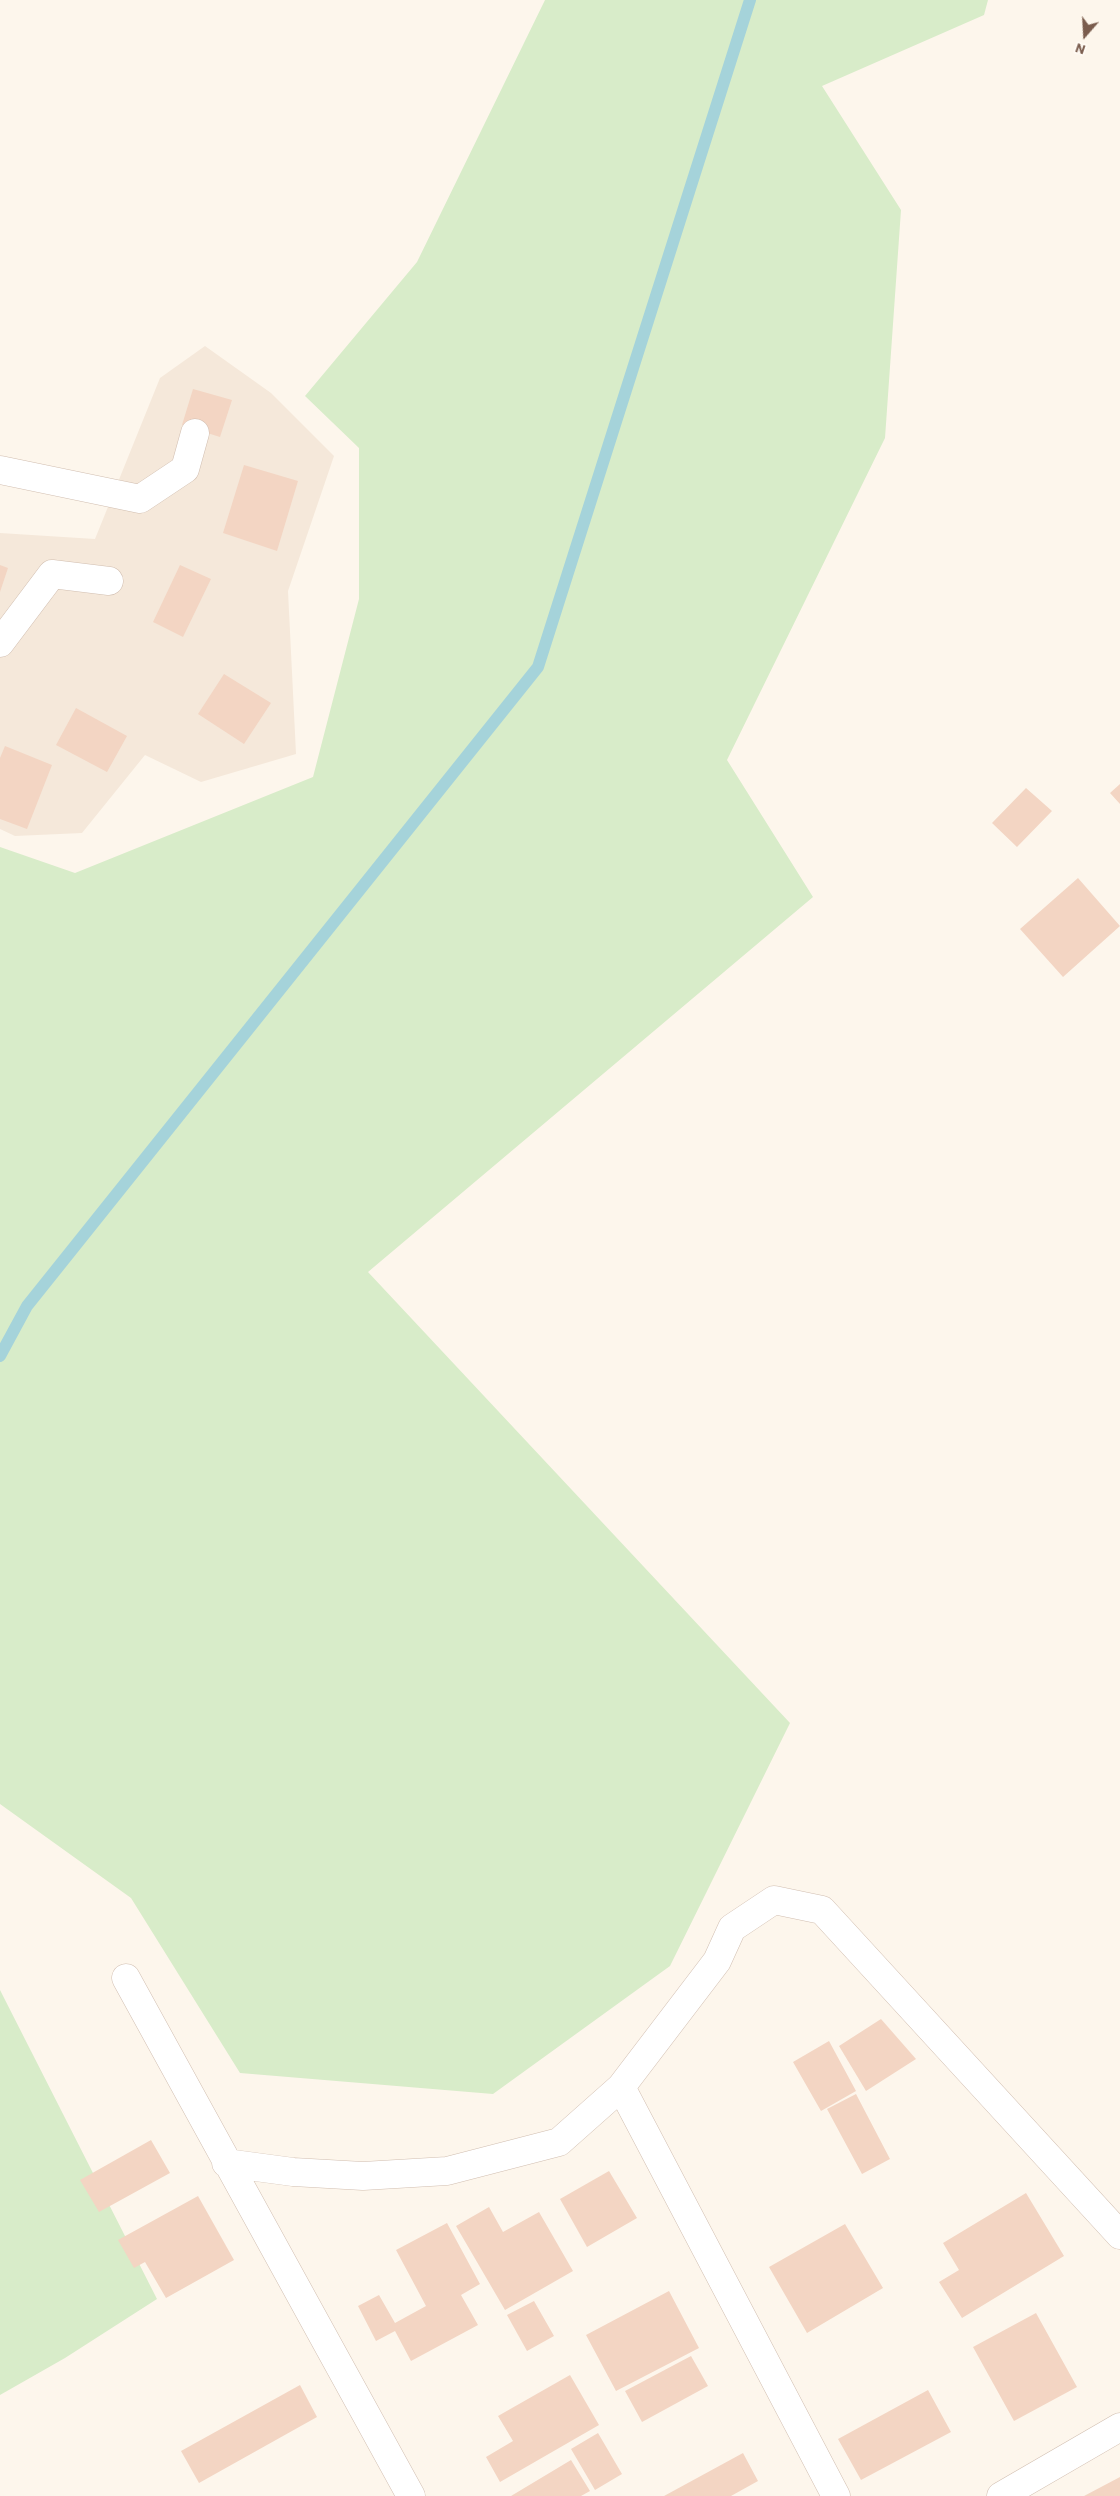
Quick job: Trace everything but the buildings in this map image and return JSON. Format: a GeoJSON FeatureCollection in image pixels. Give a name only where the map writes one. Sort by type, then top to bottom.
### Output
{"type":"FeatureCollection","features":[{"type":"Feature","properties":{"kind":"street"},"geometry":{"type":"LineString","coordinates":[[0,470],[140,499],[185,469],[195,433]]}},
{"type":"Feature","properties":{"kind":"street"},"geometry":{"type":"LineString","coordinates":[[0,643],[52,574],[109,581]]}},
{"type":"Feature","properties":{"kind":"street"},"geometry":{"type":"LineString","coordinates":[[226,2163],[293,2172],[363,2176],[447,2171],[559,2142],[621,2087],[718,1961],[732,1928],[774,1900],[822,1910],[1120,2235]]}},
{"type":"Feature","properties":{"kind":"street"},"geometry":{"type":"LineString","coordinates":[[126,1978],[226,2163],[411,2496]]}},
{"type":"Feature","properties":{"kind":"street"},"geometry":{"type":"LineString","coordinates":[[621,2087],[836,2496]]}},
{"type":"Feature","properties":{"kind":"street"},"geometry":{"type":"LineString","coordinates":[[1001,2496],[1120,2427]]}},
{"type":"Feature","properties":{"kind":"shaded area"},"geometry":{"type":"Polygon","coordinates":[[[205,346],[271,393],[334,456],[288,591],[296,754],[201,782],[145,755],[82,833],[15,836],[0,829],[0,533],[95,539],[160,378],[205,346]]]}},
{"type":"Feature","properties":{"kind":"green space"},"geometry":{"type":"Polygon","coordinates":[[[545,0],[988,0],[984,15],[822,86],[901,210],[885,438],[727,760],[813,897],[368,1272],[790,1723],[670,1966],[493,2094],[240,2073],[131,1898],[0,1804],[0,847],[75,873],[313,777],[359,599],[359,448],[305,396],[417,262],[545,0]]]}},
{"type":"Feature","properties":{"kind":"green space"},"geometry":{"type":"Polygon","coordinates":[[[0,1990],[157,2299],[65,2358],[0,2395],[0,1990]]]}},
{"type":"Feature","properties":{"kind":"waterway"},"geometry":{"type":"LineString","coordinates":[[0,1356],[27,1306],[538,667],[750,0]]}}]}
